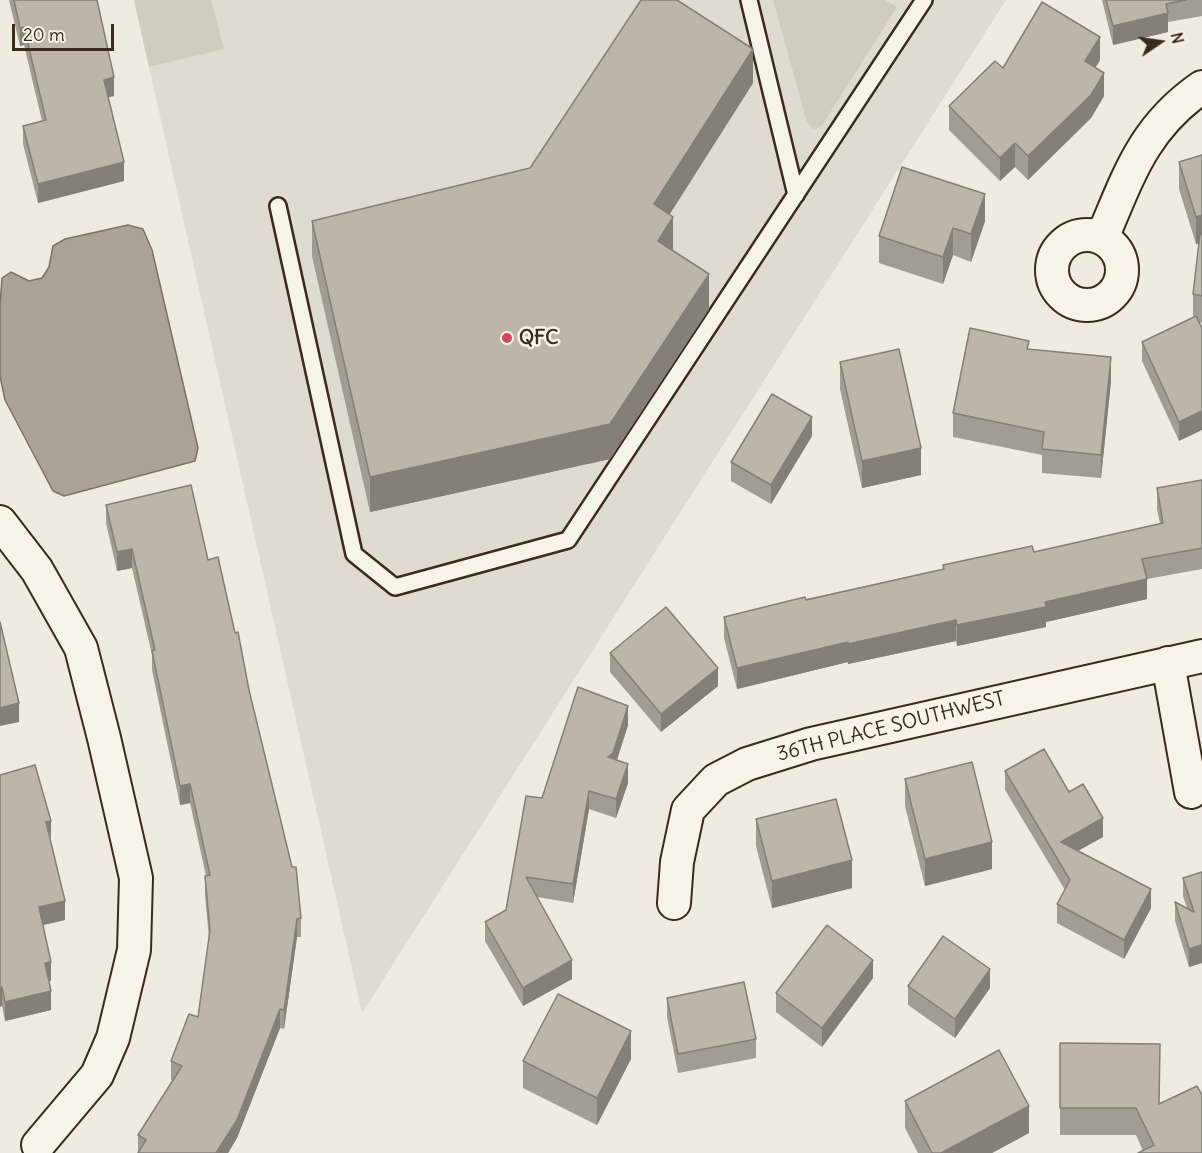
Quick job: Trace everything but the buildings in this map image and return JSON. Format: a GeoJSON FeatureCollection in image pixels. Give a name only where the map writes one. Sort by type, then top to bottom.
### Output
{"type":"FeatureCollection","features":[{"type":"Feature","properties":{"kind":"street"},"geometry":{"type":"LineString","coordinates":[[1102,238],[1142,149],[1164,118],[1202,87]]}},
{"type":"Feature","properties":{"kind":"street"},"geometry":{"type":"LineString","coordinates":[[0,522],[37,570],[81,648],[136,878],[137,917],[134,950],[113,1038],[97,1075],[38,1145]]}},
{"type":"Feature","properties":{"kind":"street","name":"36TH PLACE SOUTHWEST"},"geometry":{"type":"LineString","coordinates":[[674,903],[677,862],[688,810],[716,780],[747,764],[811,744],[1202,656]]}},
{"type":"Feature","properties":{"kind":"street"},"geometry":{"type":"LineString","coordinates":[[1168,663],[1191,792]]}},
{"type":"Feature","properties":{"kind":"lane"},"geometry":{"type":"LineString","coordinates":[[749,0],[796,195]]}},
{"type":"Feature","properties":{"kind":"lane"},"geometry":{"type":"LineString","coordinates":[[278,206],[354,554],[395,587],[568,540],[924,0]]}},
{"type":"Feature","properties":{"kind":"shaded area"},"geometry":{"type":"Polygon","coordinates":[[[134,0],[1006,0],[362,1013],[149,67],[134,0]]]}},
{"type":"Feature","properties":{"kind":"shaded area"},"geometry":{"type":"Polygon","coordinates":[[[134,0],[211,0],[224,49],[149,67],[134,0]]]}},
{"type":"Feature","properties":{"kind":"shaded area"},"geometry":{"type":"Polygon","coordinates":[[[773,0],[885,0],[897,7],[821,127],[813,129],[807,122],[773,0]]]}},
{"type":"Feature","properties":{"kind":"shaded area"},"geometry":{"type":"Polygon","coordinates":[[[128,225],[143,229],[152,250],[198,448],[195,461],[64,496],[53,491],[5,400],[0,376],[2,278],[11,272],[29,281],[42,278],[49,267],[53,246],[65,239],[128,225]]]}},
{"type":"Feature","properties":{"kind":"place","name":"QFC"},"geometry":{"type":"Point","coordinates":[507,338]}}]}
